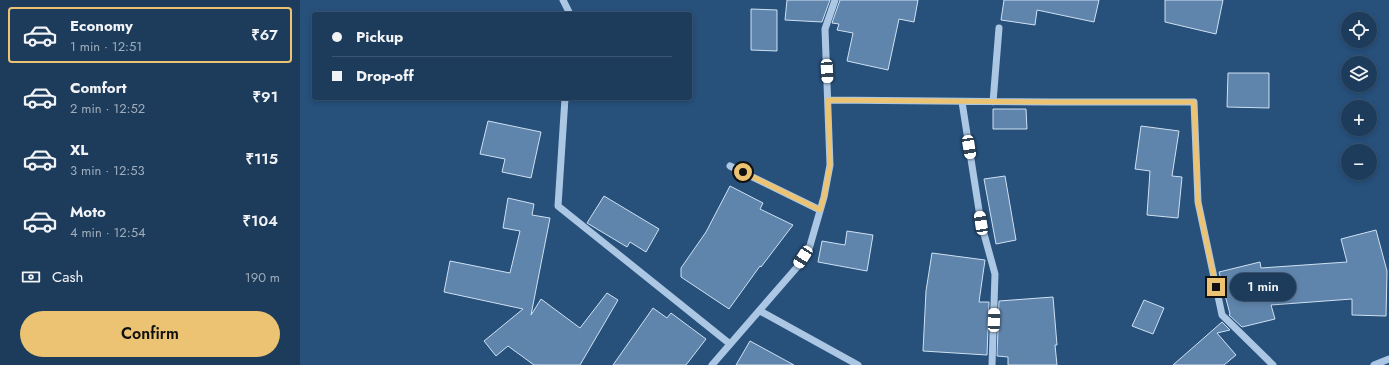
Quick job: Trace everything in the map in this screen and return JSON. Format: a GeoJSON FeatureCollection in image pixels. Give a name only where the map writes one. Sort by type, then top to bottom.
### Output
{"type":"FeatureCollection","features":[{"type":"Feature","properties":{"kind":"street"},"geometry":{"type":"LineString","coordinates":[[563,0],[569,12]]}},
{"type":"Feature","properties":{"kind":"street"},"geometry":{"type":"LineString","coordinates":[[712,365],[798,266],[809,249],[824,197],[830,165],[825,29],[835,0]]}},
{"type":"Feature","properties":{"kind":"street"},"geometry":{"type":"LineString","coordinates":[[993,102],[999,28]]}},
{"type":"Feature","properties":{"kind":"street"},"geometry":{"type":"LineString","coordinates":[[565,100],[558,206],[730,344]]}},
{"type":"Feature","properties":{"kind":"street"},"geometry":{"type":"LineString","coordinates":[[828,100],[962,102],[1194,102],[1198,202],[1222,315],[1273,365]]}},
{"type":"Feature","properties":{"kind":"street"},"geometry":{"type":"LineString","coordinates":[[962,102],[981,223],[995,274],[992,365]]}},
{"type":"Feature","properties":{"kind":"street"},"geometry":{"type":"LineString","coordinates":[[730,166],[820,210]]}},
{"type":"Feature","properties":{"kind":"street"},"geometry":{"type":"LineString","coordinates":[[760,311],[858,365]]}},
{"type":"Feature","properties":{"kind":"street"},"geometry":{"type":"LineString","coordinates":[[1374,365],[1389,359]]}},
{"type":"Feature","properties":{"kind":"building"},"geometry":{"type":"Polygon","coordinates":[[[787,0],[830,0],[822,22],[785,20],[787,0]]]}},
{"type":"Feature","properties":{"kind":"building"},"geometry":{"type":"Polygon","coordinates":[[[840,0],[918,0],[914,22],[899,19],[888,70],[847,61],[853,33],[837,30],[839,24],[832,23],[840,0]]]}},
{"type":"Feature","properties":{"kind":"building"},"geometry":{"type":"Polygon","coordinates":[[[1004,0],[1099,0],[1094,22],[1037,10],[1035,25],[1001,20],[1004,0]]]}},
{"type":"Feature","properties":{"kind":"building"},"geometry":{"type":"Polygon","coordinates":[[[1165,0],[1223,0],[1216,34],[1165,22],[1165,0]]]}},
{"type":"Feature","properties":{"kind":"building"},"geometry":{"type":"Polygon","coordinates":[[[751,9],[777,10],[777,51],[751,50],[751,9]]]}},
{"type":"Feature","properties":{"kind":"building"},"geometry":{"type":"Polygon","coordinates":[[[1228,73],[1269,73],[1269,108],[1227,107],[1228,73]]]}},
{"type":"Feature","properties":{"kind":"building"},"geometry":{"type":"Polygon","coordinates":[[[993,109],[1026,109],[1027,129],[993,129],[993,109]]]}},
{"type":"Feature","properties":{"kind":"building"},"geometry":{"type":"Polygon","coordinates":[[[488,121],[541,132],[531,178],[502,172],[505,159],[480,154],[488,121]]]}},
{"type":"Feature","properties":{"kind":"building"},"geometry":{"type":"Polygon","coordinates":[[[1141,126],[1179,131],[1172,176],[1182,177],[1178,218],[1147,215],[1150,171],[1135,169],[1141,126]]]}},
{"type":"Feature","properties":{"kind":"building"},"geometry":{"type":"Polygon","coordinates":[[[1005,176],[1016,240],[996,244],[984,179],[1005,176]]]}},
{"type":"Feature","properties":{"kind":"building"},"geometry":{"type":"Polygon","coordinates":[[[730,186],[763,203],[760,209],[793,225],[761,267],[760,266],[729,309],[681,277],[681,268],[706,232],[730,186]]]}},
{"type":"Feature","properties":{"kind":"building"},"geometry":{"type":"Polygon","coordinates":[[[604,196],[659,229],[646,252],[630,242],[627,247],[587,223],[604,196]]]}},
{"type":"Feature","properties":{"kind":"building"},"geometry":{"type":"Polygon","coordinates":[[[508,198],[534,204],[532,215],[550,218],[531,315],[541,299],[580,328],[607,293],[618,300],[580,365],[534,365],[508,346],[496,356],[484,341],[523,309],[444,292],[450,261],[510,273],[520,231],[503,228],[508,198]]]}},
{"type":"Feature","properties":{"kind":"building"},"geometry":{"type":"Polygon","coordinates":[[[1376,230],[1387,271],[1386,316],[1352,315],[1352,299],[1271,305],[1275,319],[1242,327],[1229,315],[1230,314],[1219,272],[1260,262],[1261,268],[1347,262],[1341,239],[1376,230]]]}},
{"type":"Feature","properties":{"kind":"building"},"geometry":{"type":"Polygon","coordinates":[[[847,231],[873,235],[867,271],[818,262],[822,241],[845,245],[847,231]]]}},
{"type":"Feature","properties":{"kind":"building"},"geometry":{"type":"Polygon","coordinates":[[[932,253],[985,260],[979,302],[989,302],[987,355],[923,351],[926,291],[932,253]]]}},
{"type":"Feature","properties":{"kind":"building"},"geometry":{"type":"Polygon","coordinates":[[[1053,297],[1057,365],[1008,365],[1008,357],[997,356],[999,301],[1053,297]]]}},
{"type":"Feature","properties":{"kind":"building"},"geometry":{"type":"Polygon","coordinates":[[[1144,300],[1164,308],[1153,334],[1132,326],[1144,300]]]}},
{"type":"Feature","properties":{"kind":"building"},"geometry":{"type":"Polygon","coordinates":[[[653,308],[667,318],[671,313],[706,339],[686,365],[613,365],[653,308]]]}},
{"type":"Feature","properties":{"kind":"building"},"geometry":{"type":"Polygon","coordinates":[[[1222,322],[1230,330],[1217,333],[1236,355],[1224,365],[1173,365],[1222,322]]]}},
{"type":"Feature","properties":{"kind":"building"},"geometry":{"type":"Polygon","coordinates":[[[750,341],[794,365],[736,365],[750,341]]]}},
{"type":"Feature","properties":{"kind":"route"},"geometry":{"type":"LineString","coordinates":[[743,172],[820,210],[830,165],[828,100],[1194,102],[1198,202],[1216,287]]}}]}
